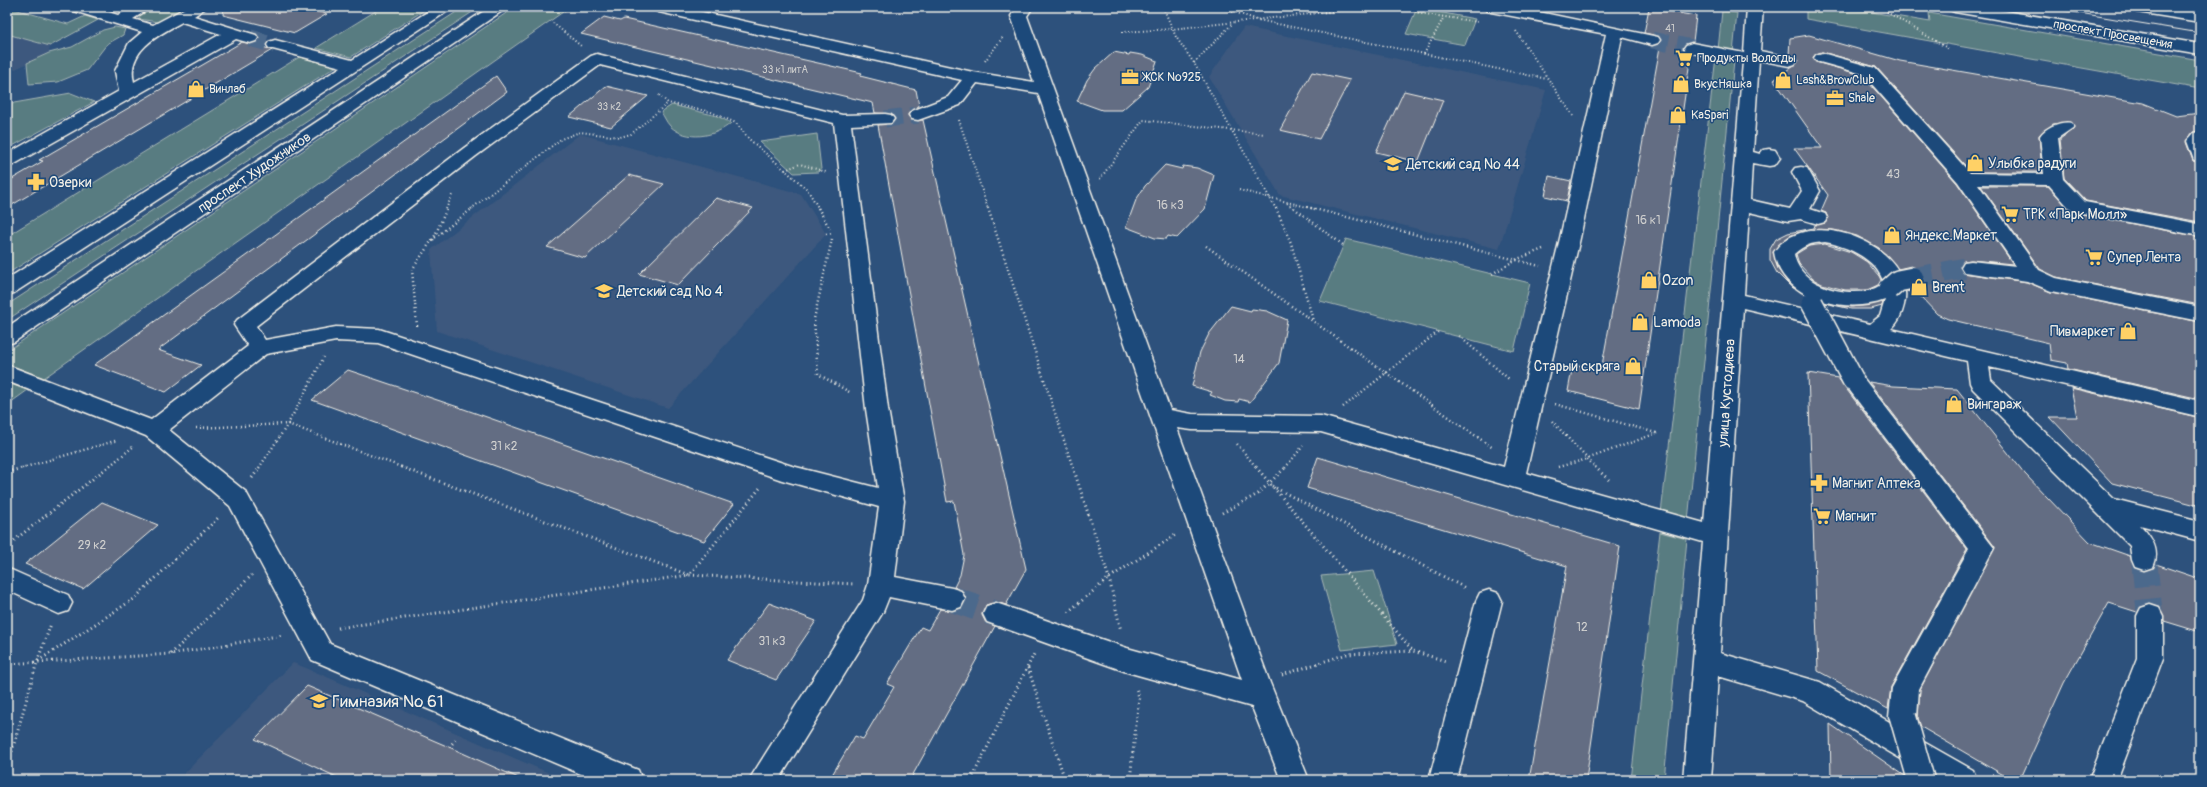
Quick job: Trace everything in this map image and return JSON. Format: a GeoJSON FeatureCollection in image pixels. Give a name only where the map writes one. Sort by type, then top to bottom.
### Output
{"type":"FeatureCollection","features":[{"type":"Feature","properties":{"kind":"street"},"geometry":{"type":"LineString","coordinates":[[76,7],[154,31]]}},
{"type":"Feature","properties":{"kind":"street"},"geometry":{"type":"LineString","coordinates":[[120,20],[144,7]]}},
{"type":"Feature","properties":{"kind":"street"},"geometry":{"type":"LineString","coordinates":[[128,92],[123,71],[135,46],[154,31],[199,7]]}},
{"type":"Feature","properties":{"kind":"street"},"geometry":{"type":"LineString","coordinates":[[7,288],[446,7]]}},
{"type":"Feature","properties":{"kind":"street","name":"проспект Художников"},"geometry":{"type":"LineString","coordinates":[[7,337],[500,7]]}},
{"type":"Feature","properties":{"kind":"street"},"geometry":{"type":"LineString","coordinates":[[659,7],[973,77],[1045,89]]}},
{"type":"Feature","properties":{"kind":"street"},"geometry":{"type":"LineString","coordinates":[[705,17],[718,7]]}},
{"type":"Feature","properties":{"kind":"street","name":"улица Кустодиева"},"geometry":{"type":"LineString","coordinates":[[1697,780],[1755,7]]}},
{"type":"Feature","properties":{"kind":"street","name":"проспект Просвещения"},"geometry":{"type":"LineString","coordinates":[[1955,7],[2200,49]]}},
{"type":"Feature","properties":{"kind":"street"},"geometry":{"type":"LineString","coordinates":[[2141,7],[2200,17]]}},
{"type":"Feature","properties":{"kind":"street"},"geometry":{"type":"LineString","coordinates":[[1499,11],[1615,31],[1652,40]]}},
{"type":"Feature","properties":{"kind":"street"},"geometry":{"type":"LineString","coordinates":[[1022,12],[1045,89],[1084,202],[1259,690],[1295,780]]}},
{"type":"Feature","properties":{"kind":"street"},"geometry":{"type":"LineString","coordinates":[[7,161],[128,92],[242,35],[181,17]]}},
{"type":"Feature","properties":{"kind":"street"},"geometry":{"type":"LineString","coordinates":[[1515,471],[1531,397],[1570,238],[1615,31]]}},
{"type":"Feature","properties":{"kind":"street"},"geometry":{"type":"LineString","coordinates":[[275,45],[354,65]]}},
{"type":"Feature","properties":{"kind":"street"},"geometry":{"type":"LineString","coordinates":[[1692,48],[1789,61]]}},
{"type":"Feature","properties":{"kind":"street"},"geometry":{"type":"LineString","coordinates":[[1822,58],[1869,71],[1965,178],[2032,275]]}},
{"type":"Feature","properties":{"kind":"street"},"geometry":{"type":"LineString","coordinates":[[260,348],[244,325],[470,152],[597,59],[842,120],[885,119]]}},
{"type":"Feature","properties":{"kind":"street"},"geometry":{"type":"LineString","coordinates":[[918,115],[954,100],[973,77]]}},
{"type":"Feature","properties":{"kind":"street"},"geometry":{"type":"LineString","coordinates":[[763,780],[874,604],[881,585],[892,501],[877,409],[842,120]]}},
{"type":"Feature","properties":{"kind":"street"},"geometry":{"type":"LineString","coordinates":[[2065,127],[2049,136],[2054,180],[2079,207],[2200,230]]}},
{"type":"Feature","properties":{"kind":"street"},"geometry":{"type":"LineString","coordinates":[[2200,137],[2196,141],[2200,156]]}},
{"type":"Feature","properties":{"kind":"street"},"geometry":{"type":"LineString","coordinates":[[1744,156],[1768,161],[1771,158],[1769,154]]}},
{"type":"Feature","properties":{"kind":"street"},"geometry":{"type":"LineString","coordinates":[[1965,178],[2054,180]]}},
{"type":"Feature","properties":{"kind":"street"},"geometry":{"type":"LineString","coordinates":[[1740,204],[1788,215],[1797,214],[1811,198]]}},
{"type":"Feature","properties":{"kind":"street"},"geometry":{"type":"LineString","coordinates":[[1875,332],[1887,321],[1894,305],[1892,286],[1885,267],[1862,248],[1848,242],[1821,236],[1796,241],[1789,244],[1784,252],[1785,265],[1808,294],[1853,380],[1982,548],[1906,688],[1903,717],[1921,780]]}},
{"type":"Feature","properties":{"kind":"street"},"geometry":{"type":"LineString","coordinates":[[1971,267],[2032,275],[2052,284],[2200,314]]}},
{"type":"Feature","properties":{"kind":"street"},"geometry":{"type":"LineString","coordinates":[[1808,294],[1824,294],[1865,299],[1882,294],[1898,281],[1913,278]]}},
{"type":"Feature","properties":{"kind":"street"},"geometry":{"type":"LineString","coordinates":[[1732,298],[2198,408]]}},
{"type":"Feature","properties":{"kind":"street"},"geometry":{"type":"LineString","coordinates":[[154,430],[260,348],[336,334],[379,336],[790,474],[892,501]]}},
{"type":"Feature","properties":{"kind":"street"},"geometry":{"type":"LineString","coordinates":[[1977,356],[1982,383],[2142,542],[2144,560]]}},
{"type":"Feature","properties":{"kind":"street"},"geometry":{"type":"LineString","coordinates":[[7,373],[154,430],[238,499],[321,652],[628,780]]}},
{"type":"Feature","properties":{"kind":"street"},"geometry":{"type":"LineString","coordinates":[[1162,417],[1192,422],[1220,424],[1321,424],[1515,471],[1715,536]]}},
{"type":"Feature","properties":{"kind":"street"},"geometry":{"type":"LineString","coordinates":[[2107,507],[2200,531]]}},
{"type":"Feature","properties":{"kind":"street"},"geometry":{"type":"LineString","coordinates":[[7,578],[59,603]]}},
{"type":"Feature","properties":{"kind":"street"},"geometry":{"type":"LineString","coordinates":[[881,585],[952,599]]}},
{"type":"Feature","properties":{"kind":"street"},"geometry":{"type":"LineString","coordinates":[[1443,780],[1489,601]]}},
{"type":"Feature","properties":{"kind":"street"},"geometry":{"type":"LineString","coordinates":[[996,614],[1127,660],[1259,690]]}},
{"type":"Feature","properties":{"kind":"street"},"geometry":{"type":"LineString","coordinates":[[2103,780],[2150,658],[2150,616]]}},
{"type":"Feature","properties":{"kind":"street"},"geometry":{"type":"LineString","coordinates":[[1706,661],[1810,692],[1963,780]]}},
{"type":"Feature","properties":{"kind":"path"},"geometry":{"type":"LineString","coordinates":[[1163,7],[1176,37],[1194,63],[1271,198],[1291,243],[1314,321]]}},
{"type":"Feature","properties":{"kind":"path"},"geometry":{"type":"LineString","coordinates":[[1219,7],[1258,20],[1547,79]]}},
{"type":"Feature","properties":{"kind":"path"},"geometry":{"type":"LineString","coordinates":[[1122,32],[1234,23],[1373,7]]}},
{"type":"Feature","properties":{"kind":"path"},"geometry":{"type":"LineString","coordinates":[[1408,7],[1419,13],[1478,22],[1490,22],[1499,11],[1574,117]]}},
{"type":"Feature","properties":{"kind":"path"},"geometry":{"type":"LineString","coordinates":[[973,77],[1022,12]]}},
{"type":"Feature","properties":{"kind":"path"},"geometry":{"type":"LineString","coordinates":[[1886,12],[1949,49]]}},
{"type":"Feature","properties":{"kind":"path"},"geometry":{"type":"LineString","coordinates":[[1424,54],[1444,17]]}},
{"type":"Feature","properties":{"kind":"path"},"geometry":{"type":"LineString","coordinates":[[1194,63],[1234,23]]}},
{"type":"Feature","properties":{"kind":"path"},"geometry":{"type":"LineString","coordinates":[[553,24],[597,59]]}},
{"type":"Feature","properties":{"kind":"path"},"geometry":{"type":"LineString","coordinates":[[628,67],[631,74],[668,103],[711,112],[736,123],[749,139],[807,189],[833,233],[814,320],[818,374],[877,409]]}},
{"type":"Feature","properties":{"kind":"path"},"geometry":{"type":"LineString","coordinates":[[432,240],[561,139],[580,132],[624,137],[631,134],[668,103]]}},
{"type":"Feature","properties":{"kind":"path"},"geometry":{"type":"LineString","coordinates":[[958,115],[1109,578],[1127,660],[1139,697],[1130,780]]}},
{"type":"Feature","properties":{"kind":"path"},"geometry":{"type":"LineString","coordinates":[[1084,202],[1143,120],[1266,134]]}},
{"type":"Feature","properties":{"kind":"path"},"geometry":{"type":"LineString","coordinates":[[419,350],[412,270],[432,240],[470,152]]}},
{"type":"Feature","properties":{"kind":"path"},"geometry":{"type":"LineString","coordinates":[[785,170],[800,164],[836,175],[849,174]]}},
{"type":"Feature","properties":{"kind":"path"},"geometry":{"type":"LineString","coordinates":[[1239,190],[1562,271]]}},
{"type":"Feature","properties":{"kind":"path"},"geometry":{"type":"LineString","coordinates":[[1286,202],[1343,245]]}},
{"type":"Feature","properties":{"kind":"path"},"geometry":{"type":"LineString","coordinates":[[1492,274],[1515,260],[1570,238]]}},
{"type":"Feature","properties":{"kind":"path"},"geometry":{"type":"LineString","coordinates":[[1206,246],[1386,372],[1515,471],[1587,459],[1656,433],[1531,397]]}},
{"type":"Feature","properties":{"kind":"path"},"geometry":{"type":"LineString","coordinates":[[971,780],[1044,632],[1109,578],[1199,522],[1238,508],[1270,485],[1321,424],[1439,331]]}},
{"type":"Feature","properties":{"kind":"path"},"geometry":{"type":"LineString","coordinates":[[37,662],[134,599],[238,499],[288,424],[336,334]]}},
{"type":"Feature","properties":{"kind":"path"},"geometry":{"type":"LineString","coordinates":[[1459,336],[1531,397],[1587,459],[1615,486]]}},
{"type":"Feature","properties":{"kind":"path"},"geometry":{"type":"LineString","coordinates":[[7,472],[154,430],[288,424],[689,575]]}},
{"type":"Feature","properties":{"kind":"path"},"geometry":{"type":"LineString","coordinates":[[1220,424],[1270,485],[1413,652]]}},
{"type":"Feature","properties":{"kind":"path"},"geometry":{"type":"LineString","coordinates":[[7,546],[154,430]]}},
{"type":"Feature","properties":{"kind":"path"},"geometry":{"type":"LineString","coordinates":[[689,575],[764,482],[790,474]]}},
{"type":"Feature","properties":{"kind":"path"},"geometry":{"type":"LineString","coordinates":[[1270,485],[1489,601]]}},
{"type":"Feature","properties":{"kind":"path"},"geometry":{"type":"LineString","coordinates":[[171,654],[269,558]]}},
{"type":"Feature","properties":{"kind":"path"},"geometry":{"type":"LineString","coordinates":[[7,664],[171,654],[309,630],[360,626],[689,575],[881,585]]}},
{"type":"Feature","properties":{"kind":"path"},"geometry":{"type":"LineString","coordinates":[[7,769],[37,662],[59,603]]}},
{"type":"Feature","properties":{"kind":"path"},"geometry":{"type":"LineString","coordinates":[[1259,690],[1347,654],[1413,652],[1471,669]]}},
{"type":"Feature","properties":{"kind":"path"},"geometry":{"type":"LineString","coordinates":[[1027,668],[1065,780]]}},
{"type":"Feature","properties":{"kind":"shaded area","name":"Детский сад № 44"},"geometry":{"type":"Polygon","coordinates":[[[1244,27],[1546,90],[1499,249],[1280,195],[1209,77],[1244,27]]]}},
{"type":"Feature","properties":{"kind":"shaded area"},"geometry":{"type":"Polygon","coordinates":[[[7,34],[50,46],[49,53],[7,73],[7,34]]]}},
{"type":"Feature","properties":{"kind":"shaded area","name":"Детский сад № 4"},"geometry":{"type":"Polygon","coordinates":[[[580,134],[801,194],[826,234],[668,408],[437,331],[431,250],[580,134]]]}},
{"type":"Feature","properties":{"kind":"shaded area","name":"Гимназия № 61"},"geometry":{"type":"Polygon","coordinates":[[[293,663],[306,668],[565,780],[178,780],[293,663]]]}},
{"type":"Feature","properties":{"kind":"green space"},"geometry":{"type":"Polygon","coordinates":[[[7,7],[68,24],[85,16],[98,20],[50,46],[7,34],[7,7]]]}},
{"type":"Feature","properties":{"kind":"green space"},"geometry":{"type":"Polygon","coordinates":[[[149,7],[189,7],[177,15],[158,22],[139,19],[140,12],[149,7]]]}},
{"type":"Feature","properties":{"kind":"green space"},"geometry":{"type":"Polygon","coordinates":[[[382,7],[429,7],[351,57],[316,48],[382,7]]]}},
{"type":"Feature","properties":{"kind":"green space"},"geometry":{"type":"Polygon","coordinates":[[[464,7],[480,7],[7,320],[7,305],[464,7]]]}},
{"type":"Feature","properties":{"kind":"green space"},"geometry":{"type":"Polygon","coordinates":[[[515,7],[570,7],[44,378],[7,364],[7,351],[515,7]]]}},
{"type":"Feature","properties":{"kind":"green space"},"geometry":{"type":"Polygon","coordinates":[[[1806,7],[1842,7],[1930,22],[1929,13],[2200,60],[2200,89],[1806,19],[1806,7]]]}},
{"type":"Feature","properties":{"kind":"green space"},"geometry":{"type":"Polygon","coordinates":[[[1417,8],[1475,19],[1465,45],[1406,34],[1417,8]]]}},
{"type":"Feature","properties":{"kind":"green space"},"geometry":{"type":"Polygon","coordinates":[[[1722,11],[1737,13],[1733,53],[1718,50],[1722,11]]]}},
{"type":"Feature","properties":{"kind":"green space"},"geometry":{"type":"Polygon","coordinates":[[[115,27],[125,29],[123,35],[107,44],[87,70],[58,82],[29,84],[27,63],[49,53],[72,47],[103,30],[115,27]]]}},
{"type":"Feature","properties":{"kind":"green space"},"geometry":{"type":"Polygon","coordinates":[[[301,56],[337,66],[7,274],[7,236],[301,56]]]}},
{"type":"Feature","properties":{"kind":"green space"},"geometry":{"type":"Polygon","coordinates":[[[1716,57],[1734,61],[1688,521],[1661,513],[1716,57]]]}},
{"type":"Feature","properties":{"kind":"green space"},"geometry":{"type":"Polygon","coordinates":[[[71,93],[94,102],[7,149],[7,107],[14,103],[71,93]]]}},
{"type":"Feature","properties":{"kind":"green space"},"geometry":{"type":"Polygon","coordinates":[[[672,105],[717,116],[731,123],[717,132],[701,136],[684,134],[670,126],[661,112],[672,105]]]}},
{"type":"Feature","properties":{"kind":"green space"},"geometry":{"type":"Polygon","coordinates":[[[817,134],[821,169],[818,172],[794,173],[760,142],[817,134]]]}},
{"type":"Feature","properties":{"kind":"green space"},"geometry":{"type":"Polygon","coordinates":[[[1346,239],[1530,283],[1514,351],[1320,301],[1346,239]]]}},
{"type":"Feature","properties":{"kind":"green space"},"geometry":{"type":"Polygon","coordinates":[[[7,383],[28,390],[7,405],[7,383]]]}},
{"type":"Feature","properties":{"kind":"green space"},"geometry":{"type":"Polygon","coordinates":[[[1660,532],[1687,539],[1664,780],[1631,780],[1660,532]]]}},
{"type":"Feature","properties":{"kind":"green space"},"geometry":{"type":"Polygon","coordinates":[[[1374,571],[1397,644],[1342,650],[1321,576],[1374,571]]]}},
{"type":"Feature","properties":{"kind":"building"},"geometry":{"type":"Polygon","coordinates":[[[224,7],[300,7],[327,14],[295,33],[223,15],[224,7]]]}},
{"type":"Feature","properties":{"kind":"building"},"geometry":{"type":"Polygon","coordinates":[[[1649,8],[1696,16],[1693,42],[1686,44],[1683,47],[1685,52],[1691,54],[1639,409],[1568,391],[1573,364],[1601,371],[1660,47],[1654,46],[1661,41],[1658,36],[1644,33],[1649,8]]]}},
{"type":"Feature","properties":{"kind":"building"},"geometry":{"type":"Polygon","coordinates":[[[604,17],[620,21],[624,19],[862,73],[860,76],[916,90],[919,106],[911,110],[908,115],[912,120],[923,120],[1026,569],[1006,605],[996,602],[986,605],[982,615],[986,623],[995,626],[910,780],[829,780],[855,736],[863,739],[894,687],[887,684],[921,627],[928,630],[940,609],[952,611],[961,608],[966,600],[962,590],[954,587],[960,575],[964,555],[954,501],[947,502],[878,125],[891,124],[895,118],[891,114],[875,113],[873,103],[581,34],[604,17]]]}},
{"type":"Feature","properties":{"kind":"building","name":"ТРК «Парк Молл»"},"geometry":{"type":"Polygon","coordinates":[[[1809,35],[1900,61],[2143,103],[2176,116],[2200,113],[2200,131],[2193,132],[2186,142],[2193,161],[2200,162],[2200,222],[2086,201],[2064,178],[2060,139],[2075,128],[2071,122],[2053,124],[2039,135],[2042,172],[1971,172],[1876,67],[1822,52],[1813,57],[1816,62],[1862,75],[1957,183],[2013,264],[1971,260],[1964,261],[1960,266],[1963,273],[2027,282],[2051,292],[2200,322],[2200,399],[2068,369],[2067,363],[2051,360],[2049,343],[1948,319],[1937,314],[1921,297],[1907,291],[1921,287],[1924,282],[1925,275],[1922,270],[1911,266],[1898,269],[1879,248],[1857,236],[1834,230],[1810,229],[1789,236],[1773,252],[1778,269],[1787,282],[1795,289],[1790,286],[1777,273],[1770,260],[1770,249],[1776,239],[1788,233],[1814,228],[1815,225],[1825,223],[1828,219],[1826,213],[1821,211],[1828,195],[1794,148],[1822,148],[1774,80],[1798,62],[1796,57],[1789,55],[1790,38],[1809,35]]]}},
{"type":"Feature","properties":{"kind":"building"},"geometry":{"type":"Polygon","coordinates":[[[242,42],[272,50],[7,208],[7,182],[43,161],[39,160],[242,42]]]}},
{"type":"Feature","properties":{"kind":"building"},"geometry":{"type":"Polygon","coordinates":[[[1114,52],[1129,55],[1130,53],[1142,55],[1157,61],[1148,87],[1122,110],[1102,110],[1077,101],[1087,80],[1095,69],[1114,52]]]}},
{"type":"Feature","properties":{"kind":"building"},"geometry":{"type":"Polygon","coordinates":[[[1312,72],[1350,80],[1319,139],[1280,130],[1312,72]]]}},
{"type":"Feature","properties":{"kind":"building"},"geometry":{"type":"Polygon","coordinates":[[[496,76],[507,92],[158,350],[201,365],[166,392],[94,365],[496,76]]]}},
{"type":"Feature","properties":{"kind":"building"},"geometry":{"type":"Polygon","coordinates":[[[606,86],[648,96],[611,127],[569,117],[606,86]]]}},
{"type":"Feature","properties":{"kind":"building"},"geometry":{"type":"Polygon","coordinates":[[[1404,91],[1443,100],[1418,162],[1376,152],[1404,91]]]}},
{"type":"Feature","properties":{"kind":"building"},"geometry":{"type":"Polygon","coordinates":[[[1165,165],[1182,169],[1183,166],[1197,168],[1214,175],[1205,209],[1177,238],[1168,236],[1166,239],[1155,238],[1126,227],[1136,200],[1145,186],[1165,165]]]}},
{"type":"Feature","properties":{"kind":"building"},"geometry":{"type":"Polygon","coordinates":[[[629,175],[664,184],[585,258],[547,247],[629,175]]]}},
{"type":"Feature","properties":{"kind":"building"},"geometry":{"type":"Polygon","coordinates":[[[1549,176],[1571,181],[1567,201],[1545,196],[1549,176]]]}},
{"type":"Feature","properties":{"kind":"building"},"geometry":{"type":"Polygon","coordinates":[[[1981,186],[2048,186],[2072,212],[2200,237],[2200,305],[2056,277],[2040,269],[1981,186]]]}},
{"type":"Feature","properties":{"kind":"building"},"geometry":{"type":"Polygon","coordinates":[[[716,198],[753,208],[678,285],[639,274],[716,198]]]}},
{"type":"Feature","properties":{"kind":"building"},"geometry":{"type":"Polygon","coordinates":[[[1825,244],[1851,252],[1867,262],[1881,280],[1878,285],[1867,290],[1845,290],[1822,284],[1813,279],[1799,264],[1796,254],[1809,246],[1825,244]]]}},
{"type":"Feature","properties":{"kind":"building"},"geometry":{"type":"Polygon","coordinates":[[[1883,302],[1882,306],[1871,309],[1851,309],[1826,303],[1852,307],[1883,302]]]}},
{"type":"Feature","properties":{"kind":"building"},"geometry":{"type":"Polygon","coordinates":[[[1231,306],[1251,311],[1252,309],[1267,311],[1287,320],[1279,363],[1250,402],[1239,399],[1238,402],[1225,401],[1210,395],[1212,392],[1192,386],[1200,352],[1209,334],[1231,306]]]}},
{"type":"Feature","properties":{"kind":"building"},"geometry":{"type":"Polygon","coordinates":[[[348,370],[734,504],[704,541],[312,400],[348,370]]]}},
{"type":"Feature","properties":{"kind":"building"},"geometry":{"type":"Polygon","coordinates":[[[1808,373],[1838,378],[1967,549],[1891,687],[1888,709],[1818,671],[1808,373]]]}},
{"type":"Feature","properties":{"kind":"building"},"geometry":{"type":"Polygon","coordinates":[[[1869,382],[1893,386],[1957,389],[2025,474],[2090,542],[2130,556],[2135,568],[2144,571],[2153,568],[2156,564],[2200,579],[2200,632],[2164,621],[2160,607],[2150,604],[2141,607],[2137,612],[2109,603],[2064,683],[2020,780],[2012,780],[1921,727],[1918,718],[1920,689],[1995,547],[1869,382]]]}},
{"type":"Feature","properties":{"kind":"building"},"geometry":{"type":"Polygon","coordinates":[[[2071,388],[2200,417],[2200,506],[2112,483],[2050,417],[2077,417],[2071,388]]]}},
{"type":"Feature","properties":{"kind":"building"},"geometry":{"type":"Polygon","coordinates":[[[1318,457],[1620,546],[1586,780],[1529,780],[1567,566],[1307,488],[1318,457]]]}},
{"type":"Feature","properties":{"kind":"building"},"geometry":{"type":"Polygon","coordinates":[[[102,502],[158,525],[83,589],[25,564],[102,502]]]}},
{"type":"Feature","properties":{"kind":"building"},"geometry":{"type":"Polygon","coordinates":[[[769,603],[816,621],[776,680],[727,660],[769,603]]]}},
{"type":"Feature","properties":{"kind":"building"},"geometry":{"type":"Polygon","coordinates":[[[307,686],[523,780],[343,780],[255,739],[307,686]]]}},
{"type":"Feature","properties":{"kind":"building"},"geometry":{"type":"Polygon","coordinates":[[[1830,724],[1905,776],[1906,780],[1831,780],[1830,724]]]}},
{"type":"Feature","properties":{"kind":"tunnel"},"geometry":{"type":"LineString","coordinates":[[250,38],[275,45]]}},
{"type":"Feature","properties":{"kind":"tunnel"},"geometry":{"type":"LineString","coordinates":[[1652,40],[1692,48]]}},
{"type":"Feature","properties":{"kind":"tunnel"},"geometry":{"type":"LineString","coordinates":[[885,119],[918,115]]}},
{"type":"Feature","properties":{"kind":"tunnel"},"geometry":{"type":"LineString","coordinates":[[1913,278],[1971,267]]}},
{"type":"Feature","properties":{"kind":"tunnel"},"geometry":{"type":"LineString","coordinates":[[2144,560],[2150,616]]}},
{"type":"Feature","properties":{"kind":"tunnel"},"geometry":{"type":"LineString","coordinates":[[952,599],[996,614]]}},
{"type":"Feature","properties":{"kind":"tram line"},"geometry":{"type":"LineString","coordinates":[[2043,7],[2200,33]]}},
{"type":"Feature","properties":{"kind":"place","name":"Продукты Вологды"},"geometry":{"type":"Point","coordinates":[1684,58]}},
{"type":"Feature","properties":{"kind":"place","name":"ЖСК №925"},"geometry":{"type":"Point","coordinates":[1130,77]}},
{"type":"Feature","properties":{"kind":"place","name":"Lash&BrowClub"},"geometry":{"type":"Point","coordinates":[1783,80]}},
{"type":"Feature","properties":{"kind":"place","name":"ВкусНяшка"},"geometry":{"type":"Point","coordinates":[1681,84]}},
{"type":"Feature","properties":{"kind":"place","name":"Винлаб"},"geometry":{"type":"Point","coordinates":[196,89]}},
{"type":"Feature","properties":{"kind":"place","name":"Shale"},"geometry":{"type":"Point","coordinates":[1835,98]}},
{"type":"Feature","properties":{"kind":"place","name":"KaSpari"},"geometry":{"type":"Point","coordinates":[1678,115]}},
{"type":"Feature","properties":{"kind":"place","name":"Улыбка радуги"},"geometry":{"type":"Point","coordinates":[1975,163]}},
{"type":"Feature","properties":{"kind":"place","name":"Детский сад № 44"},"geometry":{"type":"Point","coordinates":[1393,164]}},
{"type":"Feature","properties":{"kind":"place","name":"Озерки"},"geometry":{"type":"Point","coordinates":[36,182]}},
{"type":"Feature","properties":{"kind":"place","name":"ТРК «Парк Молл»"},"geometry":{"type":"Point","coordinates":[2010,214]}},
{"type":"Feature","properties":{"kind":"place","name":"Яндекс.Маркет"},"geometry":{"type":"Point","coordinates":[1892,235]}},
{"type":"Feature","properties":{"kind":"place","name":"Супер Лента"},"geometry":{"type":"Point","coordinates":[2094,257]}},
{"type":"Feature","properties":{"kind":"place","name":"Ozon"},"geometry":{"type":"Point","coordinates":[1649,280]}},
{"type":"Feature","properties":{"kind":"place","name":"Brent"},"geometry":{"type":"Point","coordinates":[1919,287]}},
{"type":"Feature","properties":{"kind":"place","name":"Детский сад № 4"},"geometry":{"type":"Point","coordinates":[604,291]}},
{"type":"Feature","properties":{"kind":"place","name":"Lamoda"},"geometry":{"type":"Point","coordinates":[1640,322]}},
{"type":"Feature","properties":{"kind":"place","name":"Пивмаркет"},"geometry":{"type":"Point","coordinates":[2128,331]}},
{"type":"Feature","properties":{"kind":"place","name":"Старый скряга"},"geometry":{"type":"Point","coordinates":[1633,366]}},
{"type":"Feature","properties":{"kind":"place","name":"Вингараж"},"geometry":{"type":"Point","coordinates":[1954,404]}},
{"type":"Feature","properties":{"kind":"place","name":"Магнит Аптека"},"geometry":{"type":"Point","coordinates":[1819,483]}},
{"type":"Feature","properties":{"kind":"place","name":"Магнит"},"geometry":{"type":"Point","coordinates":[1822,516]}},
{"type":"Feature","properties":{"kind":"place","name":"Гимназия № 61"},"geometry":{"type":"Point","coordinates":[319,701]}}]}
